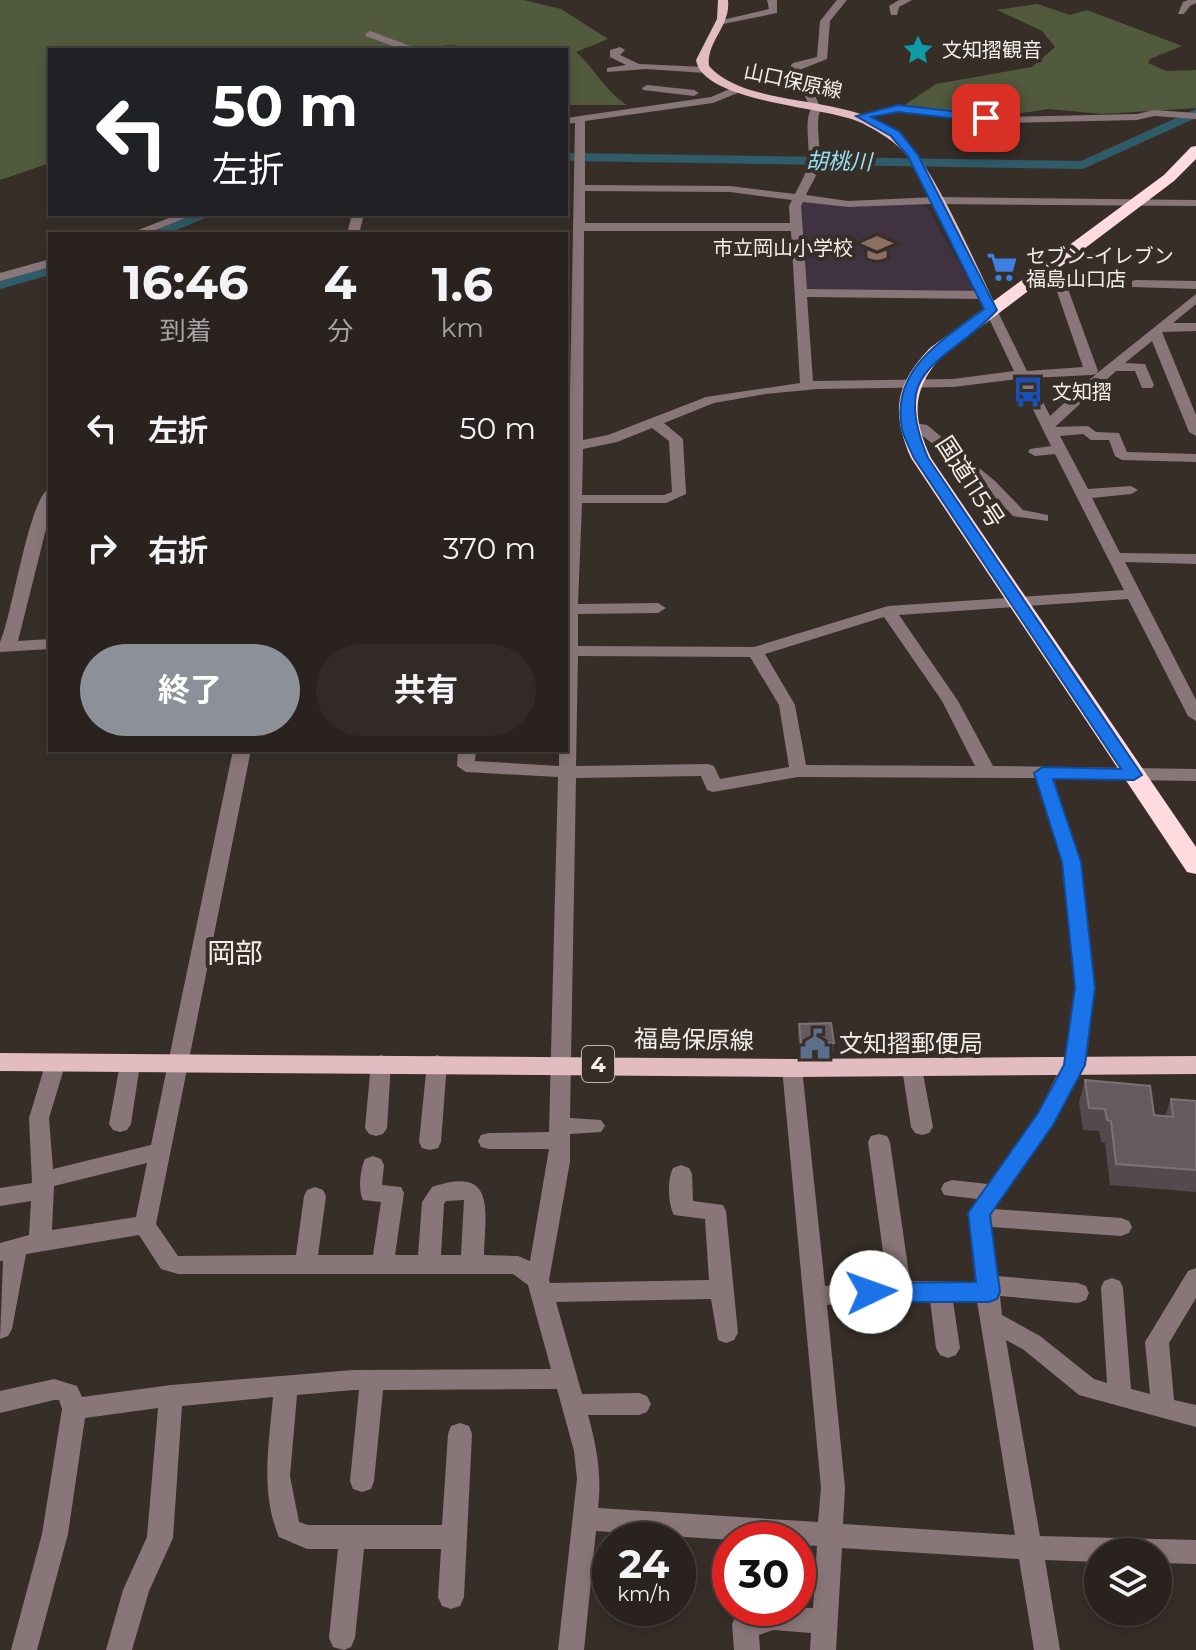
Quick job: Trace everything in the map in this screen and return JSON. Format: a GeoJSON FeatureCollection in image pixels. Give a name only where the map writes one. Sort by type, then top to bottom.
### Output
{"type":"FeatureCollection","features":[{"type":"Feature","properties":{"kind":"highway"},"geometry":{"type":"LineString","coordinates":[[910,385],[936,352],[988,303],[1134,204],[1169,178],[1196,150]]}},
{"type":"Feature","properties":{"kind":"highway","name":"国道115号"},"geometry":{"type":"LineString","coordinates":[[910,385],[908,426],[921,458],[1196,866]]}},
{"type":"Feature","properties":{"kind":"main road"},"geometry":{"type":"LineString","coordinates":[[708,74],[702,56],[723,21],[726,9],[723,0]]}},
{"type":"Feature","properties":{"kind":"main road","name":"山口保原線"},"geometry":{"type":"LineString","coordinates":[[708,74],[736,90],[861,116],[895,134],[905,144],[988,303]]}},
{"type":"Feature","properties":{"kind":"main road","name":"福島保原線"},"geometry":{"type":"LineString","coordinates":[[0,1062],[792,1068],[1196,1065]]}},
{"type":"Feature","properties":{"kind":"street"},"geometry":{"type":"LineString","coordinates":[[723,21],[774,11],[772,0]]}},
{"type":"Feature","properties":{"kind":"street"},"geometry":{"type":"LineString","coordinates":[[807,386],[795,206],[814,162],[812,116],[816,109],[808,91],[793,76],[792,69],[822,59],[825,21],[842,0]]}},
{"type":"Feature","properties":{"kind":"street"},"geometry":{"type":"LineString","coordinates":[[894,13],[894,6],[907,0]]}},
{"type":"Feature","properties":{"kind":"street"},"geometry":{"type":"LineString","coordinates":[[1181,12],[1186,4],[1196,0]]}},
{"type":"Feature","properties":{"kind":"street"},"geometry":{"type":"LineString","coordinates":[[370,34],[407,48]]}},
{"type":"Feature","properties":{"kind":"street"},"geometry":{"type":"LineString","coordinates":[[620,50],[614,52],[615,57],[638,67]]}},
{"type":"Feature","properties":{"kind":"street"},"geometry":{"type":"LineString","coordinates":[[611,70],[638,67],[708,74],[702,84],[709,96]]}},
{"type":"Feature","properties":{"kind":"street"},"geometry":{"type":"LineString","coordinates":[[647,88],[709,96]]}},
{"type":"Feature","properties":{"kind":"street"},"geometry":{"type":"LineString","coordinates":[[736,90],[573,120],[579,188],[570,448],[575,499],[568,651],[755,652],[888,611],[1134,594]]}},
{"type":"Feature","properties":{"kind":"street"},"geometry":{"type":"LineString","coordinates":[[861,116],[898,109],[1012,120],[1137,117],[1154,113],[1196,116]]}},
{"type":"Feature","properties":{"kind":"street"},"geometry":{"type":"LineString","coordinates":[[579,188],[704,188],[848,204],[936,201],[1196,203]]}},
{"type":"Feature","properties":{"kind":"street"},"geometry":{"type":"LineString","coordinates":[[140,232],[184,216]]}},
{"type":"Feature","properties":{"kind":"street"},"geometry":{"type":"LineString","coordinates":[[577,227],[798,227]]}},
{"type":"Feature","properties":{"kind":"street"},"geometry":{"type":"LineString","coordinates":[[0,277],[48,264]]}},
{"type":"Feature","properties":{"kind":"street"},"geometry":{"type":"LineString","coordinates":[[1136,284],[1196,285]]}},
{"type":"Feature","properties":{"kind":"street"},"geometry":{"type":"LineString","coordinates":[[1062,289],[1091,371]]}},
{"type":"Feature","properties":{"kind":"street"},"geometry":{"type":"LineString","coordinates":[[802,293],[988,303],[1021,375],[1117,557],[1122,576],[1196,716]]}},
{"type":"Feature","properties":{"kind":"street"},"geometry":{"type":"LineString","coordinates":[[1049,429],[1112,368],[1196,298]]}},
{"type":"Feature","properties":{"kind":"street"},"geometry":{"type":"LineString","coordinates":[[1158,329],[1196,327]]}},
{"type":"Feature","properties":{"kind":"street"},"geometry":{"type":"LineString","coordinates":[[1158,329],[1196,432]]}},
{"type":"Feature","properties":{"kind":"street"},"geometry":{"type":"LineString","coordinates":[[570,448],[612,439],[723,397],[807,386],[910,385],[1140,367],[1147,385]]}},
{"type":"Feature","properties":{"kind":"street"},"geometry":{"type":"LineString","coordinates":[[575,499],[677,496],[676,439],[653,422]]}},
{"type":"Feature","properties":{"kind":"street"},"geometry":{"type":"LineString","coordinates":[[908,426],[922,428],[990,484],[1018,513],[1043,518]]}},
{"type":"Feature","properties":{"kind":"street"},"geometry":{"type":"LineString","coordinates":[[1049,429],[1088,430],[1091,436],[1114,436],[1122,456],[1196,458]]}},
{"type":"Feature","properties":{"kind":"street"},"geometry":{"type":"LineString","coordinates":[[1035,452],[1060,449]]}},
{"type":"Feature","properties":{"kind":"street"},"geometry":{"type":"LineString","coordinates":[[1083,494],[1131,490]]}},
{"type":"Feature","properties":{"kind":"street"},"geometry":{"type":"LineString","coordinates":[[48,498],[4,647],[48,644]]}},
{"type":"Feature","properties":{"kind":"street"},"geometry":{"type":"LineString","coordinates":[[1117,557],[1196,559]]}},
{"type":"Feature","properties":{"kind":"street"},"geometry":{"type":"LineString","coordinates":[[570,609],[658,608]]}},
{"type":"Feature","properties":{"kind":"street"},"geometry":{"type":"LineString","coordinates":[[888,611],[950,701],[987,772]]}},
{"type":"Feature","properties":{"kind":"street"},"geometry":{"type":"LineString","coordinates":[[755,652],[787,705],[798,771]]}},
{"type":"Feature","properties":{"kind":"street"},"geometry":{"type":"LineString","coordinates":[[242,752],[145,1225],[169,1262],[178,1265],[518,1265],[539,1286],[721,1289]]}},
{"type":"Feature","properties":{"kind":"street"},"geometry":{"type":"LineString","coordinates":[[467,752],[466,766],[567,772],[708,770],[713,786],[798,771],[1196,775]]}},
{"type":"Feature","properties":{"kind":"street"},"geometry":{"type":"LineString","coordinates":[[567,752],[559,1162],[539,1286],[586,1451],[589,1479],[571,1650]]}},
{"type":"Feature","properties":{"kind":"street"},"geometry":{"type":"LineString","coordinates":[[1043,773],[1071,862],[1083,958],[1085,988],[1074,1065],[1045,1119],[979,1213],[991,1320],[1047,1650]]}},
{"type":"Feature","properties":{"kind":"street"},"geometry":{"type":"LineString","coordinates":[[40,1241],[43,1185],[39,1118],[56,1062]]}},
{"type":"Feature","properties":{"kind":"street"},"geometry":{"type":"LineString","coordinates":[[376,1128],[381,1063]]}},
{"type":"Feature","properties":{"kind":"street"},"geometry":{"type":"LineString","coordinates":[[430,1142],[437,1063]]}},
{"type":"Feature","properties":{"kind":"street"},"geometry":{"type":"LineString","coordinates":[[120,1124],[130,1064]]}},
{"type":"Feature","properties":{"kind":"street"},"geometry":{"type":"LineString","coordinates":[[792,1068],[833,1488],[823,1650]]}},
{"type":"Feature","properties":{"kind":"street"},"geometry":{"type":"LineString","coordinates":[[912,1068],[922,1127]]}},
{"type":"Feature","properties":{"kind":"street"},"geometry":{"type":"LineString","coordinates":[[489,1141],[594,1126]]}},
{"type":"Feature","properties":{"kind":"street"},"geometry":{"type":"LineString","coordinates":[[879,1142],[900,1290]]}},
{"type":"Feature","properties":{"kind":"street"},"geometry":{"type":"LineString","coordinates":[[0,1197],[158,1152]]}},
{"type":"Feature","properties":{"kind":"street"},"geometry":{"type":"LineString","coordinates":[[373,1165],[371,1194],[393,1193],[383,1264]]}},
{"type":"Feature","properties":{"kind":"street"},"geometry":{"type":"LineString","coordinates":[[681,1174],[682,1209],[715,1211],[726,1333]]}},
{"type":"Feature","properties":{"kind":"street"},"geometry":{"type":"LineString","coordinates":[[952,1189],[980,1190],[991,1195]]}},
{"type":"Feature","properties":{"kind":"street"},"geometry":{"type":"LineString","coordinates":[[429,1264],[433,1202],[440,1193],[469,1191],[475,1199],[472,1264]]}},
{"type":"Feature","properties":{"kind":"street"},"geometry":{"type":"LineString","coordinates":[[306,1265],[315,1196]]}},
{"type":"Feature","properties":{"kind":"street"},"geometry":{"type":"LineString","coordinates":[[980,1217],[1121,1227]]}},
{"type":"Feature","properties":{"kind":"street"},"geometry":{"type":"LineString","coordinates":[[0,1329],[8,1251],[40,1241],[145,1225]]}},
{"type":"Feature","properties":{"kind":"street"},"geometry":{"type":"LineString","coordinates":[[1163,1407],[1157,1342],[1196,1278]]}},
{"type":"Feature","properties":{"kind":"street"},"geometry":{"type":"LineString","coordinates":[[1112,1288],[1120,1396]]}},
{"type":"Feature","properties":{"kind":"street"},"geometry":{"type":"LineString","coordinates":[[814,1296],[900,1290],[988,1289],[1078,1293]]}},
{"type":"Feature","properties":{"kind":"street"},"geometry":{"type":"LineString","coordinates":[[940,1291],[948,1348]]}},
{"type":"Feature","properties":{"kind":"street"},"geometry":{"type":"LineString","coordinates":[[991,1320],[1032,1343],[1087,1388],[1196,1416]]}},
{"type":"Feature","properties":{"kind":"street"},"geometry":{"type":"LineString","coordinates":[[74,1409],[171,1396],[372,1379],[565,1379]]}},
{"type":"Feature","properties":{"kind":"street"},"geometry":{"type":"LineString","coordinates":[[362,1481],[372,1379]]}},
{"type":"Feature","properties":{"kind":"street"},"geometry":{"type":"LineString","coordinates":[[286,1386],[278,1476],[288,1529],[307,1537],[454,1537]]}},
{"type":"Feature","properties":{"kind":"street"},"geometry":{"type":"LineString","coordinates":[[0,1402],[27,1399],[45,1390],[61,1388],[69,1393],[74,1409],[55,1534],[24,1650]]}},
{"type":"Feature","properties":{"kind":"street"},"geometry":{"type":"LineString","coordinates":[[119,1650],[136,1590],[160,1538],[171,1396]]}},
{"type":"Feature","properties":{"kind":"street"},"geometry":{"type":"LineString","coordinates":[[573,1405],[639,1404]]}},
{"type":"Feature","properties":{"kind":"street"},"geometry":{"type":"LineString","coordinates":[[451,1597],[460,1434]]}},
{"type":"Feature","properties":{"kind":"street"},"geometry":{"type":"LineString","coordinates":[[584,1519],[1029,1548],[1196,1552]]}},
{"type":"Feature","properties":{"kind":"street"},"geometry":{"type":"LineString","coordinates":[[342,1638],[352,1537]]}},
{"type":"Feature","properties":{"kind":"street"},"geometry":{"type":"LineString","coordinates":[[747,1650],[745,1624],[772,1617],[824,1622]]}},
{"type":"Feature","properties":{"kind":"shaded area","name":"市立岡山小学校"},"geometry":{"type":"Polygon","coordinates":[[[808,201],[926,205],[975,292],[805,289],[799,207],[808,201]]]}},
{"type":"Feature","properties":{"kind":"green space"},"geometry":{"type":"Polygon","coordinates":[[[0,0],[524,0],[561,9],[608,39],[576,52],[612,93],[627,105],[568,105],[568,48],[474,48],[452,45],[421,48],[48,48],[48,164],[0,180],[0,0]]]}},
{"type":"Feature","properties":{"kind":"green space"},"geometry":{"type":"Polygon","coordinates":[[[1037,4],[1070,15],[1087,10],[1182,46],[1150,59],[1148,63],[1166,71],[1196,70],[1196,108],[1102,114],[1049,109],[1002,116],[903,106],[936,84],[1032,67],[1055,47],[1042,31],[997,10],[1037,4]]]}},
{"type":"Feature","properties":{"kind":"building"},"geometry":{"type":"Polygon","coordinates":[[[831,1023],[834,1043],[801,1043],[799,1024],[831,1023]]]}},
{"type":"Feature","properties":{"kind":"building"},"geometry":{"type":"Polygon","coordinates":[[[1085,1080],[1150,1086],[1154,1115],[1173,1117],[1171,1099],[1196,1101],[1196,1170],[1116,1164],[1111,1121],[1107,1120],[1105,1109],[1089,1108],[1085,1080]]]}},
{"type":"Feature","properties":{"kind":"waterway","name":"胡桃川"},"geometry":{"type":"LineString","coordinates":[[568,157],[1083,165],[1196,113]]}},
{"type":"Feature","properties":{"kind":"waterway","name":"胡桃川"},"geometry":{"type":"LineString","coordinates":[[158,232],[202,216]]}},
{"type":"Feature","properties":{"kind":"waterway","name":"胡桃川"},"geometry":{"type":"LineString","coordinates":[[0,284],[48,271]]}},
{"type":"Feature","properties":{"kind":"place","name":"文知摺観音"},"geometry":{"type":"Point","coordinates":[918,50]}},
{"type":"Feature","properties":{"kind":"place","name":"市立岡山小学校"},"geometry":{"type":"Point","coordinates":[877,248]}},
{"type":"Feature","properties":{"kind":"place","name":"セブン-イレブン 福島山口店"},"geometry":{"type":"Point","coordinates":[1002,267]}},
{"type":"Feature","properties":{"kind":"place","name":"文知摺"},"geometry":{"type":"Point","coordinates":[1028,392]}},
{"type":"Feature","properties":{"kind":"place","name":"文知摺郵便局"},"geometry":{"type":"Point","coordinates":[815,1044]}},
{"type":"Feature","properties":{"kind":"district","name":"岡部"},"geometry":{"type":"Point","coordinates":[235,953]}},
{"type":"Feature","properties":{"kind":"route"},"geometry":{"type":"LineString","coordinates":[[871,1292],[989,1292],[979,1213],[1063,1089],[1077,1055],[1085,988],[1071,862],[1043,773],[1134,775],[921,458],[909,429],[910,385],[918,373],[936,352],[991,310],[913,155],[895,134],[861,116],[898,109],[986,118]]}}]}
